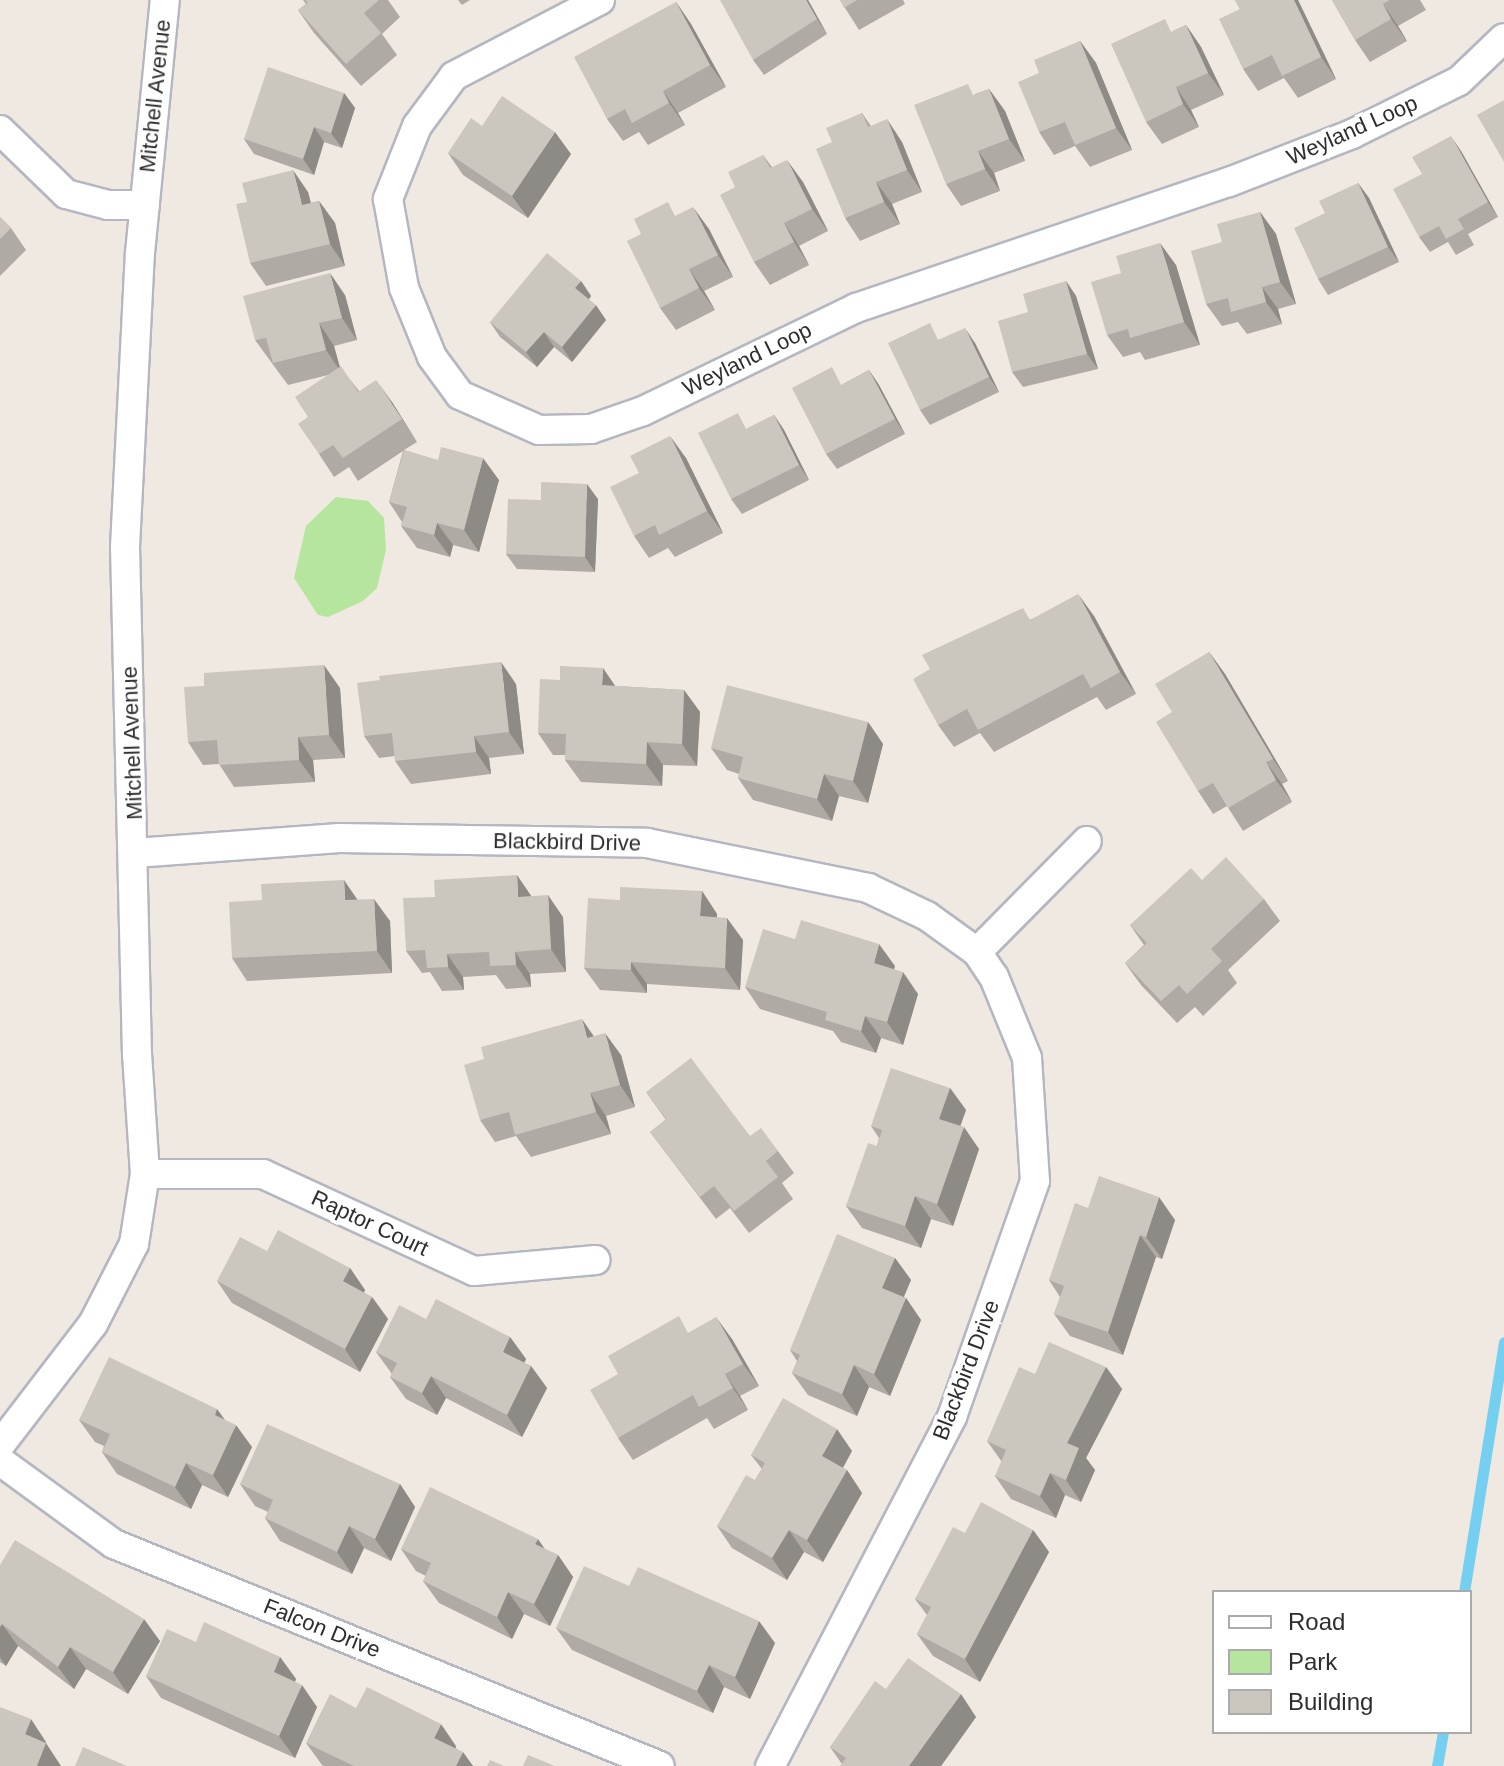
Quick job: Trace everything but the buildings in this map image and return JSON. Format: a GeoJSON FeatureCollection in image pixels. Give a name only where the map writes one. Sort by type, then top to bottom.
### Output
{"type":"FeatureCollection","features":[{"type":"Feature","properties":{"kind":"street","name":"Mitchell Avenue"},"geometry":{"type":"LineString","coordinates":[[0,1445],[93,1324],[134,1244],[145,1174],[137,1055],[135,853],[125,547],[145,205],[165,0]]}},
{"type":"Feature","properties":{"kind":"street","name":"Weyland Loop"},"geometry":{"type":"LineString","coordinates":[[600,0],[454,76],[417,126],[388,199],[404,288],[432,357],[460,395],[539,430],[591,429],[643,411],[856,308],[1229,182],[1352,134],[1459,81],[1504,38]]}},
{"type":"Feature","properties":{"kind":"street"},"geometry":{"type":"LineString","coordinates":[[0,130],[66,194],[108,205],[145,205]]}},
{"type":"Feature","properties":{"kind":"street","name":"Blackbird Drive"},"geometry":{"type":"LineString","coordinates":[[135,853],[339,838],[647,843],[868,888],[927,916],[977,952],[994,977],[1027,1058],[1035,1181],[952,1417],[770,1766]]}},
{"type":"Feature","properties":{"kind":"street"},"geometry":{"type":"LineString","coordinates":[[977,952],[1087,841]]}},
{"type":"Feature","properties":{"kind":"street","name":"Raptor Court"},"geometry":{"type":"LineString","coordinates":[[145,1174],[263,1174],[474,1271],[596,1260]]}},
{"type":"Feature","properties":{"kind":"street","name":"Falcon Drive"},"geometry":{"type":"LineString","coordinates":[[0,1461],[114,1544],[660,1766]]}},
{"type":"Feature","properties":{"kind":"green space"},"geometry":{"type":"Polygon","coordinates":[[[336,497],[368,501],[384,518],[386,550],[377,588],[363,601],[328,617],[318,615],[294,578],[306,526],[336,497]]]}},
{"type":"Feature","properties":{"kind":"waterway"},"geometry":{"type":"LineString","coordinates":[[1464,1590],[1504,1342]]}},
{"type":"Feature","properties":{"kind":"waterway"},"geometry":{"type":"LineString","coordinates":[[1437,1766],[1443,1734]]}}]}
